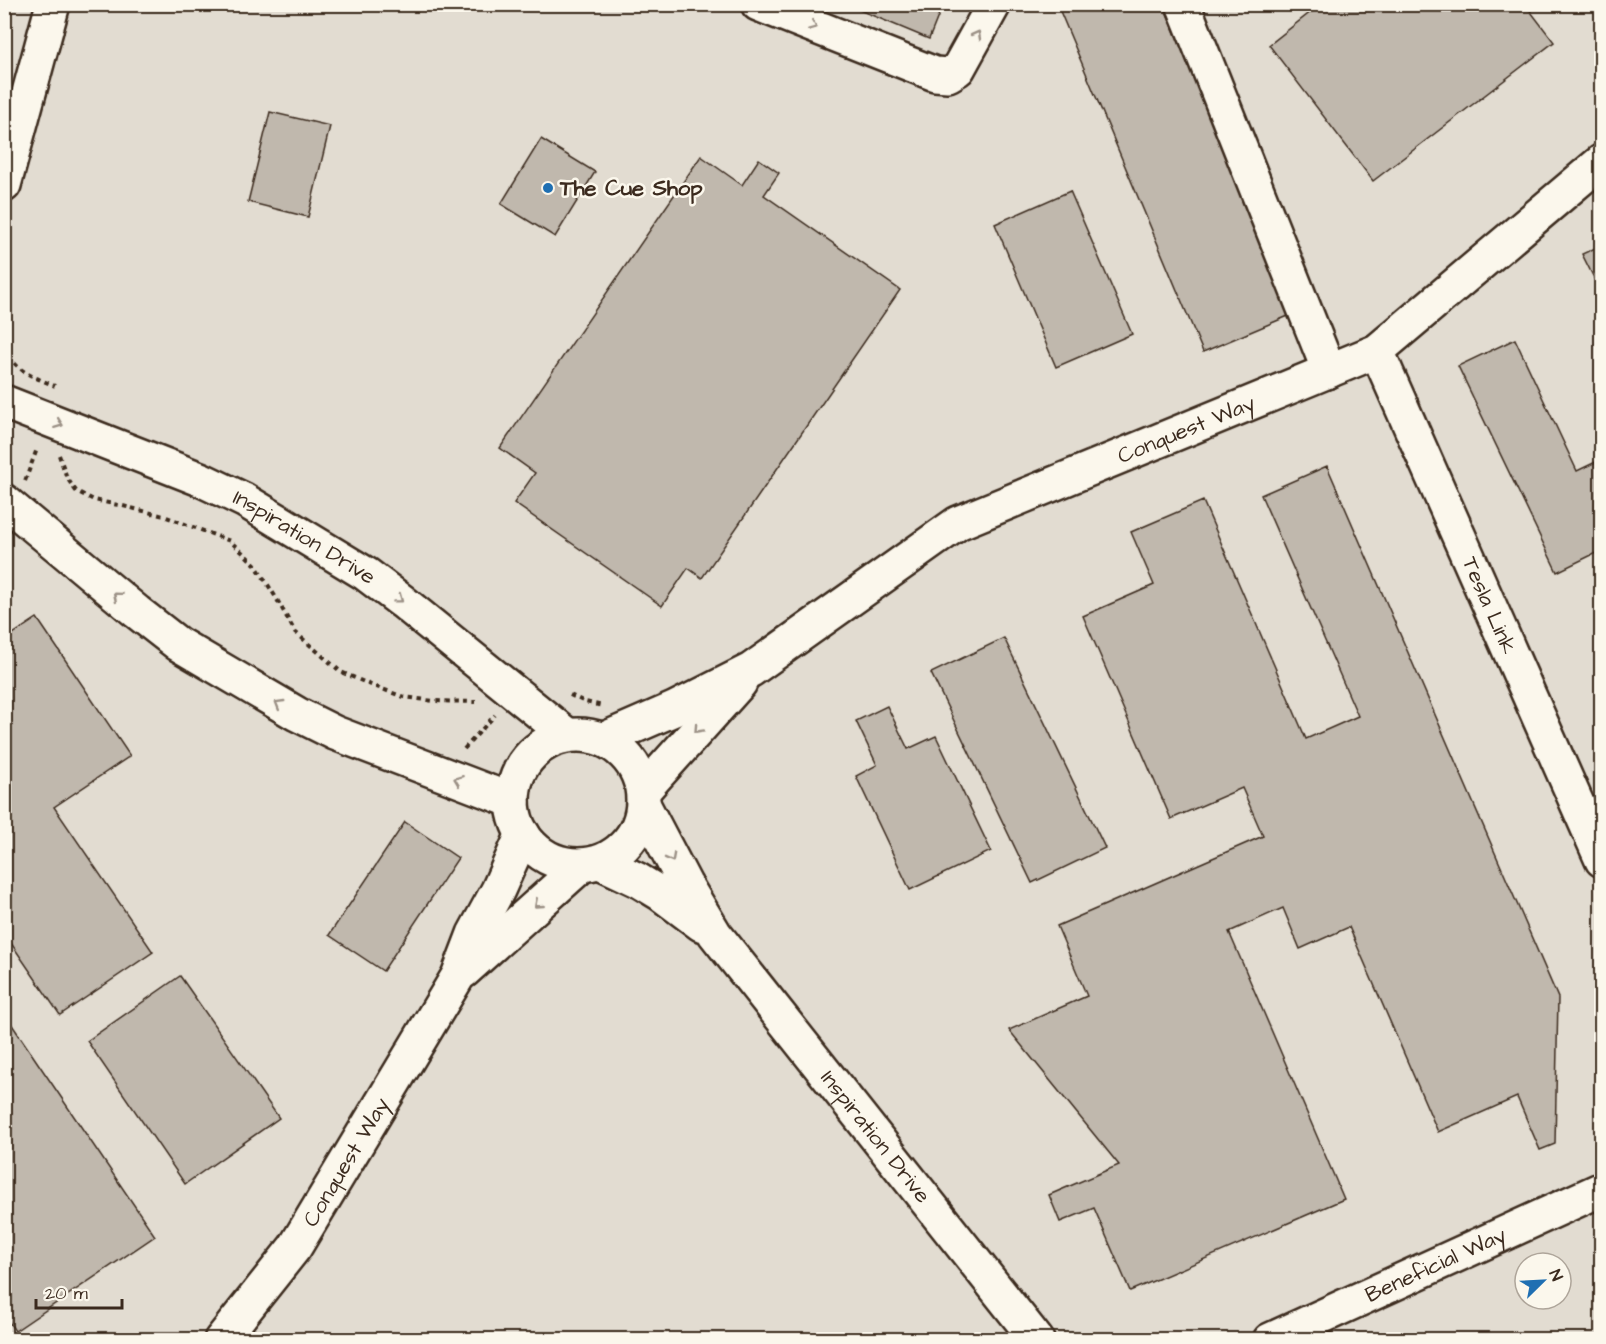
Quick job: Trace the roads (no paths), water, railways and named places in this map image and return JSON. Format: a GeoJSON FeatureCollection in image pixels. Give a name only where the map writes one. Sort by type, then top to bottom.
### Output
{"type":"FeatureCollection","features":[{"type":"Feature","properties":{"kind":"street"},"geometry":{"type":"LineString","coordinates":[[4,185],[53,4]]}},
{"type":"Feature","properties":{"kind":"street"},"geometry":{"type":"LineString","coordinates":[[758,4],[935,74],[948,75],[958,69],[994,4]]}},
{"type":"Feature","properties":{"kind":"street"},"geometry":{"type":"LineString","coordinates":[[1183,4],[1329,371]]}},
{"type":"Feature","properties":{"kind":"street","name":"Conquest Way"},"geometry":{"type":"LineString","coordinates":[[605,739],[674,709],[751,670],[958,524],[1377,351],[1602,161]]}},
{"type":"Feature","properties":{"kind":"street","name":"Tesla Link"},"geometry":{"type":"LineString","coordinates":[[1377,351],[1602,860]]}},
{"type":"Feature","properties":{"kind":"street","name":"Inspiration Drive"},"geometry":{"type":"LineString","coordinates":[[4,402],[200,479],[244,500],[366,574],[567,735]]}},
{"type":"Feature","properties":{"kind":"street"},"geometry":{"type":"LineString","coordinates":[[4,501],[178,644],[297,714],[335,733],[513,801]]}},
{"type":"Feature","properties":{"kind":"street","name":"Conquest Way"},"geometry":{"type":"LineString","coordinates":[[644,799],[751,670]]}},
{"type":"Feature","properties":{"kind":"street"},"geometry":{"type":"LineString","coordinates":[[586,734],[605,739],[623,752],[636,770],[644,799],[639,824],[630,840],[616,853],[591,863],[564,864],[548,858],[533,847],[523,834],[516,818],[513,801],[515,782],[522,765],[534,751],[549,741],[567,735],[586,734]]}},
{"type":"Feature","properties":{"kind":"street","name":"Inspiration Drive"},"geometry":{"type":"LineString","coordinates":[[644,799],[685,884],[714,934],[1037,1340]]}},
{"type":"Feature","properties":{"kind":"street","name":"Conquest Way"},"geometry":{"type":"LineString","coordinates":[[221,1340],[295,1247],[458,976],[474,934],[498,890],[523,834]]}},
{"type":"Feature","properties":{"kind":"street","name":"Conquest Way"},"geometry":{"type":"LineString","coordinates":[[458,976],[591,863]]}},
{"type":"Feature","properties":{"kind":"street","name":"Inspiration Drive"},"geometry":{"type":"LineString","coordinates":[[591,863],[638,880],[661,894],[714,934]]}},
{"type":"Feature","properties":{"kind":"street","name":"Beneficial Way"},"geometry":{"type":"LineString","coordinates":[[1270,1340],[1602,1189]]}},
{"type":"Feature","properties":{"kind":"place","name":"The Cue Shop"},"geometry":{"type":"Point","coordinates":[548,188]}}]}
